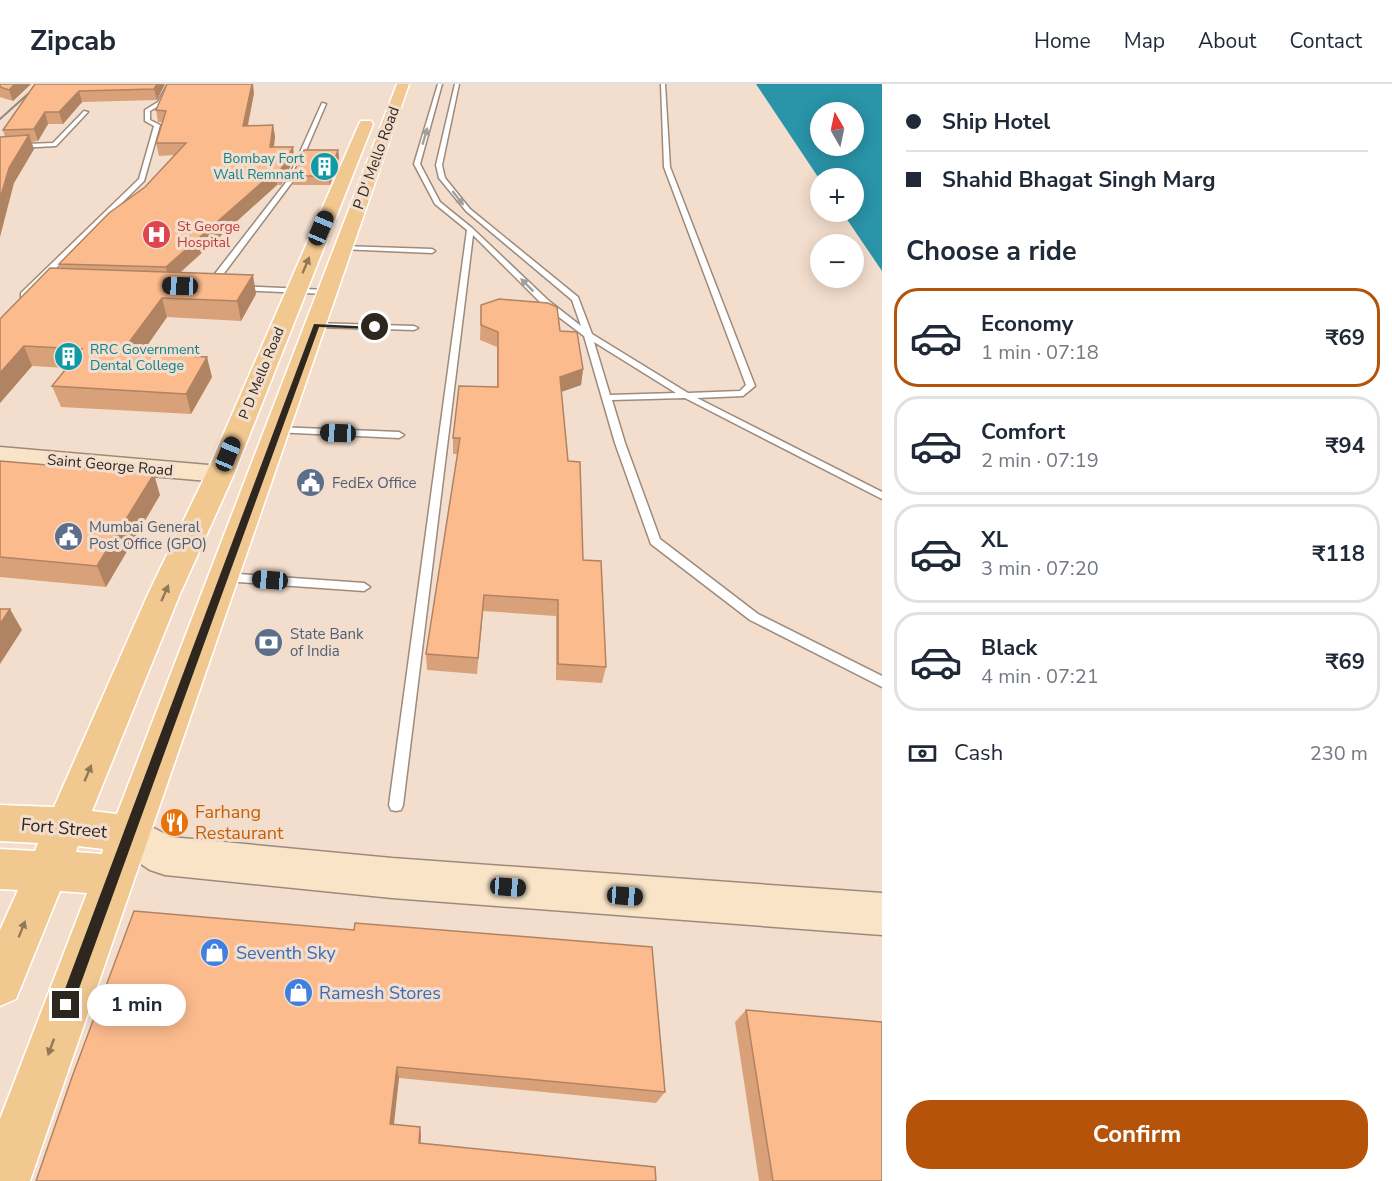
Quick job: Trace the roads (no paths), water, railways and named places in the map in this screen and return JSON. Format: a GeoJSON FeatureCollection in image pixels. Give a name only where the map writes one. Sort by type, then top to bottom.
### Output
{"type":"FeatureCollection","features":[{"type":"Feature","properties":{"kind":"main road","name":"P D' Mello Road"},"geometry":{"type":"LineString","coordinates":[[3,1181],[403,84]]}},
{"type":"Feature","properties":{"kind":"main road","name":"P D Mello Road"},"geometry":{"type":"LineString","coordinates":[[0,983],[164,594],[220,474],[378,95]]}},
{"type":"Feature","properties":{"kind":"main road","name":"Fort Street"},"geometry":{"type":"LineString","coordinates":[[0,823],[65,826],[121,854]]}},
{"type":"Feature","properties":{"kind":"main road"},"geometry":{"type":"LineString","coordinates":[[0,869],[46,871],[121,854]]}},
{"type":"Feature","properties":{"kind":"street","name":"Saint George Road"},"geometry":{"type":"LineString","coordinates":[[0,455],[220,474]]}},
{"type":"Feature","properties":{"kind":"street"},"geometry":{"type":"LineString","coordinates":[[121,854],[165,856],[392,878],[882,914]]}},
{"type":"Feature","properties":{"kind":"lane"},"geometry":{"type":"LineString","coordinates":[[15,304],[142,180],[157,125],[148,121],[147,110],[160,103],[170,84]]}},
{"type":"Feature","properties":{"kind":"lane"},"geometry":{"type":"LineString","coordinates":[[440,84],[417,164],[437,203],[470,229],[535,293],[588,335],[687,396],[882,496]]}},
{"type":"Feature","properties":{"kind":"lane"},"geometry":{"type":"LineString","coordinates":[[457,84],[439,165],[442,178],[468,210],[575,299],[620,443],[655,541],[754,617],[882,682]]}},
{"type":"Feature","properties":{"kind":"lane"},"geometry":{"type":"LineString","coordinates":[[607,398],[735,394],[743,393],[751,386],[667,167],[663,84]]}},
{"type":"Feature","properties":{"kind":"lane"},"geometry":{"type":"LineString","coordinates":[[210,287],[290,181],[324,104]]}},
{"type":"Feature","properties":{"kind":"lane"},"geometry":{"type":"LineString","coordinates":[[0,147],[54,145],[86,111]]}},
{"type":"Feature","properties":{"kind":"lane"},"geometry":{"type":"LineString","coordinates":[[396,805],[470,229]]}},
{"type":"Feature","properties":{"kind":"lane"},"geometry":{"type":"LineString","coordinates":[[342,248],[432,251]]}},
{"type":"Feature","properties":{"kind":"lane"},"geometry":{"type":"LineString","coordinates":[[36,282],[48,282]]}},
{"type":"Feature","properties":{"kind":"lane"},"geometry":{"type":"LineString","coordinates":[[200,287],[220,288]]}},
{"type":"Feature","properties":{"kind":"lane"},"geometry":{"type":"LineString","coordinates":[[230,288],[327,292]]}},
{"type":"Feature","properties":{"kind":"lane"},"geometry":{"type":"LineString","coordinates":[[316,325],[414,328]]}},
{"type":"Feature","properties":{"kind":"lane"},"geometry":{"type":"LineString","coordinates":[[277,430],[399,435]]}},
{"type":"Feature","properties":{"kind":"lane"},"geometry":{"type":"LineString","coordinates":[[222,576],[364,587]]}},
{"type":"Feature","properties":{"kind":"water"},"geometry":{"type":"Polygon","coordinates":[[[756,84],[882,84],[882,271],[864,244],[864,234],[857,234],[849,222],[864,222],[864,168],[812,168],[756,84]]]}},
{"type":"Feature","properties":{"kind":"railway"},"geometry":{"type":"LineString","coordinates":[[0,119],[39,84]]}},
{"type":"Feature","properties":{"kind":"place","name":"Bombay Fort Wall Remnant"},"geometry":{"type":"Point","coordinates":[325,166]}},
{"type":"Feature","properties":{"kind":"place","name":"St George Hospital"},"geometry":{"type":"Point","coordinates":[156,234]}},
{"type":"Feature","properties":{"kind":"place","name":"RRC Government Dental College"},"geometry":{"type":"Point","coordinates":[69,357]}},
{"type":"Feature","properties":{"kind":"place","name":"FedEx Office"},"geometry":{"type":"Point","coordinates":[311,483]}},
{"type":"Feature","properties":{"kind":"place","name":"Mumbai General Post Office (GPO)"},"geometry":{"type":"Point","coordinates":[68,536]}},
{"type":"Feature","properties":{"kind":"place","name":"State Bank of India"},"geometry":{"type":"Point","coordinates":[269,643]}},
{"type":"Feature","properties":{"kind":"place","name":"Farhang Restaurant"},"geometry":{"type":"Point","coordinates":[174,822]}},
{"type":"Feature","properties":{"kind":"place","name":"Seventh Sky"},"geometry":{"type":"Point","coordinates":[215,953]}},
{"type":"Feature","properties":{"kind":"place","name":"Ramesh Stores"},"geometry":{"type":"Point","coordinates":[298,993]}}]}
